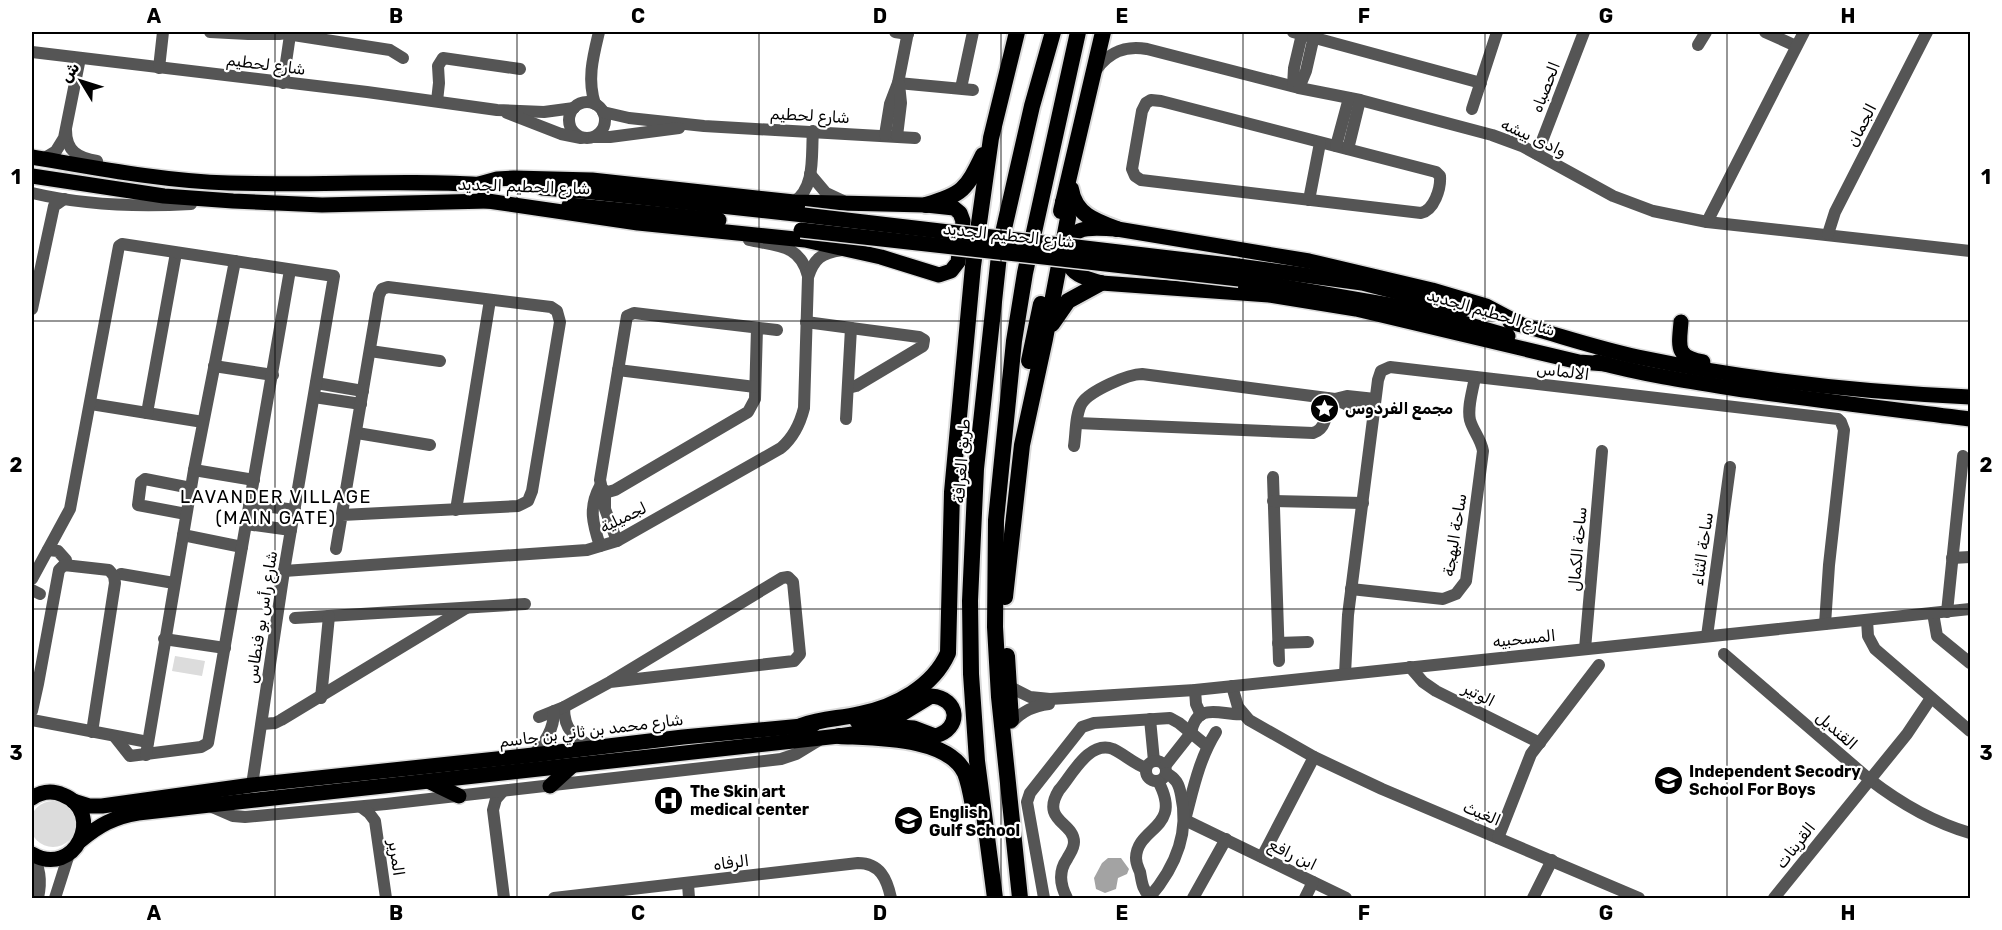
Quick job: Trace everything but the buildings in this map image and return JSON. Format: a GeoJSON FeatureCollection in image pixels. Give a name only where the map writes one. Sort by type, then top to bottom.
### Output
{"type":"FeatureCollection","features":[{"type":"Feature","properties":{"kind":"highway"},"geometry":{"type":"LineString","coordinates":[[801,726],[819,719],[860,714],[890,705],[927,682],[943,663],[948,653],[952,492],[973,266],[991,138],[1017,32]]}},
{"type":"Feature","properties":{"kind":"highway","name":"طريق الغرافة"},"geometry":{"type":"LineString","coordinates":[[995,898],[987,849],[974,716],[970,601],[976,469],[1000,246],[1032,106],[1053,32]]}},
{"type":"Feature","properties":{"kind":"highway"},"geometry":{"type":"LineString","coordinates":[[1020,898],[999,698],[996,639],[996,520],[1014,341],[1024,273],[1078,32]]}},
{"type":"Feature","properties":{"kind":"highway"},"geometry":{"type":"LineString","coordinates":[[996,520],[1063,202],[1103,32]]}},
{"type":"Feature","properties":{"kind":"highway"},"geometry":{"type":"LineString","coordinates":[[926,205],[954,196],[966,186],[991,138]]}},
{"type":"Feature","properties":{"kind":"highway"},"geometry":{"type":"LineString","coordinates":[[1069,177],[1074,203],[1083,213],[1094,221],[1117,229]]}},
{"type":"Feature","properties":{"kind":"highway"},"geometry":{"type":"LineString","coordinates":[[1011,817],[1014,801],[1010,687],[1004,611],[1022,445],[1068,218],[1063,202]]}},
{"type":"Feature","properties":{"kind":"highway"},"geometry":{"type":"LineString","coordinates":[[1045,339],[1052,322],[1068,301],[1101,283]]}},
{"type":"Feature","properties":{"kind":"highway"},"geometry":{"type":"LineString","coordinates":[[957,442],[970,601]]}},
{"type":"Feature","properties":{"kind":"highway"},"geometry":{"type":"LineString","coordinates":[[831,736],[916,743],[948,754],[965,773],[975,818],[987,849]]}},
{"type":"Feature","properties":{"kind":"main road","name":"شارع الحطيم الجديد"},"geometry":{"type":"LineString","coordinates":[[37,158],[162,179],[229,183],[316,184],[389,181],[479,184],[592,192],[803,223]]}},
{"type":"Feature","properties":{"kind":"main road","name":"شارع الحطيم الجديد"},"geometry":{"type":"LineString","coordinates":[[32,176],[164,196],[233,201],[322,205],[481,200],[595,206],[803,223],[1238,272],[1362,283],[1636,357],[1774,381],[1875,392],[1971,396]]}},
{"type":"Feature","properties":{"kind":"main road"},"geometry":{"type":"LineString","coordinates":[[479,184],[504,178],[592,180],[794,202],[926,205],[954,208],[962,217],[958,262],[951,271],[939,275],[892,259],[787,237],[638,223],[481,200]]}},
{"type":"Feature","properties":{"kind":"main road"},"geometry":{"type":"LineString","coordinates":[[1520,324],[1486,306],[1432,290],[1309,261],[1117,229],[1086,228],[1077,231],[1068,243],[1069,265],[1082,276],[1101,283],[1269,295],[1345,307],[1579,362],[1606,364]]}},
{"type":"Feature","properties":{"kind":"main road","name":"شارع الحطيم الجديد"},"geometry":{"type":"LineString","coordinates":[[1238,272],[1418,310],[1656,376],[1971,420]]}},
{"type":"Feature","properties":{"kind":"main road"},"geometry":{"type":"LineString","coordinates":[[1682,322],[1679,345],[1685,357],[1752,371],[1774,381]]}},
{"type":"Feature","properties":{"kind":"main road"},"geometry":{"type":"LineString","coordinates":[[1935,415],[1957,409],[1971,409]]}},
{"type":"Feature","properties":{"kind":"main road","name":"شارع محمد بن ثاني بن جاسم"},"geometry":{"type":"LineString","coordinates":[[32,798],[43,793],[56,793],[90,806],[102,806],[252,785],[900,715],[932,696],[946,699],[953,709],[953,723],[949,730],[935,736],[914,728],[900,727],[119,816],[98,826],[69,854]]}},
{"type":"Feature","properties":{"kind":"main road"},"geometry":{"type":"LineString","coordinates":[[550,786],[572,766]]}},
{"type":"Feature","properties":{"kind":"main road"},"geometry":{"type":"LineString","coordinates":[[430,782],[459,796]]}},
{"type":"Feature","properties":{"kind":"main road"},"geometry":{"type":"LineString","coordinates":[[73,801],[80,810],[83,820],[80,841]]}},
{"type":"Feature","properties":{"kind":"main road"},"geometry":{"type":"LineString","coordinates":[[32,855],[52,860],[69,854]]}},
{"type":"Feature","properties":{"kind":"street"},"geometry":{"type":"LineString","coordinates":[[159,68],[163,32]]}},
{"type":"Feature","properties":{"kind":"street"},"geometry":{"type":"LineString","coordinates":[[210,32],[285,34],[385,49],[403,58]]}},
{"type":"Feature","properties":{"kind":"street"},"geometry":{"type":"LineString","coordinates":[[591,69],[591,87],[605,119],[600,133],[588,137],[576,134],[569,120],[591,69],[599,32]]}},
{"type":"Feature","properties":{"kind":"street"},"geometry":{"type":"LineString","coordinates":[[891,136],[890,104],[898,82],[904,32]]}},
{"type":"Feature","properties":{"kind":"street"},"geometry":{"type":"LineString","coordinates":[[898,82],[967,89],[973,32]]}},
{"type":"Feature","properties":{"kind":"street"},"geometry":{"type":"LineString","coordinates":[[1472,109],[1497,32]]}},
{"type":"Feature","properties":{"kind":"street","name":"الحصباه"},"geometry":{"type":"LineString","coordinates":[[1537,154],[1584,32]]}},
{"type":"Feature","properties":{"kind":"street"},"geometry":{"type":"LineString","coordinates":[[1698,45],[1706,32]]}},
{"type":"Feature","properties":{"kind":"street"},"geometry":{"type":"LineString","coordinates":[[1765,32],[1796,46]]}},
{"type":"Feature","properties":{"kind":"street"},"geometry":{"type":"LineString","coordinates":[[1707,222],[1804,32]]}},
{"type":"Feature","properties":{"kind":"street","name":"الجمان"},"geometry":{"type":"LineString","coordinates":[[1828,234],[1835,212],[1927,32]]}},
{"type":"Feature","properties":{"kind":"street"},"geometry":{"type":"LineString","coordinates":[[1296,87],[1294,68],[1297,33],[1480,83]]}},
{"type":"Feature","properties":{"kind":"street"},"geometry":{"type":"LineString","coordinates":[[285,34],[287,83]]}},
{"type":"Feature","properties":{"kind":"street"},"geometry":{"type":"LineString","coordinates":[[1296,87],[1306,71],[1314,36]]}},
{"type":"Feature","properties":{"kind":"street","name":"وادى بيشه"},"geometry":{"type":"LineString","coordinates":[[1092,75],[1105,59],[1116,52],[1128,48],[1147,49],[1492,135],[1537,154],[1633,205],[1674,216],[1707,222],[1971,251]]}},
{"type":"Feature","properties":{"kind":"street","name":"شارع لحطيم"},"geometry":{"type":"LineString","coordinates":[[32,52],[433,100],[497,110],[554,112],[575,107]]}},
{"type":"Feature","properties":{"kind":"street"},"geometry":{"type":"LineString","coordinates":[[433,100],[439,83],[438,63],[447,57],[520,69]]}},
{"type":"Feature","properties":{"kind":"street"},"geometry":{"type":"LineString","coordinates":[[37,158],[56,151],[61,145],[81,58]]}},
{"type":"Feature","properties":{"kind":"street"},"geometry":{"type":"LineString","coordinates":[[1342,147],[1354,99]]}},
{"type":"Feature","properties":{"kind":"street"},"geometry":{"type":"LineString","coordinates":[[1156,100],[1342,147],[1438,174],[1440,182],[1431,207],[1421,213],[1137,179],[1132,169],[1142,111],[1146,103],[1156,100]]}},
{"type":"Feature","properties":{"kind":"street"},"geometry":{"type":"LineString","coordinates":[[575,107],[586,103],[599,108]]}},
{"type":"Feature","properties":{"kind":"street","name":"شارع لحطيم"},"geometry":{"type":"LineString","coordinates":[[599,108],[629,118],[704,126],[915,138]]}},
{"type":"Feature","properties":{"kind":"street","name":"شارع لحطيم"},"geometry":{"type":"LineString","coordinates":[[497,110],[561,135],[610,137],[704,126]]}},
{"type":"Feature","properties":{"kind":"street"},"geometry":{"type":"LineString","coordinates":[[66,130],[68,144],[83,159],[132,167],[162,179]]}},
{"type":"Feature","properties":{"kind":"street"},"geometry":{"type":"LineString","coordinates":[[794,202],[806,191],[810,174],[813,132]]}},
{"type":"Feature","properties":{"kind":"street"},"geometry":{"type":"LineString","coordinates":[[1309,200],[1320,143]]}},
{"type":"Feature","properties":{"kind":"street"},"geometry":{"type":"LineString","coordinates":[[810,174],[826,193],[850,204]]}},
{"type":"Feature","properties":{"kind":"street"},"geometry":{"type":"LineString","coordinates":[[36,194],[59,203],[181,204],[233,201]]}},
{"type":"Feature","properties":{"kind":"street"},"geometry":{"type":"LineString","coordinates":[[32,309],[37,252],[59,203]]}},
{"type":"Feature","properties":{"kind":"street","name":"لجميلية"},"geometry":{"type":"LineString","coordinates":[[284,571],[587,550],[617,541],[781,448],[788,442],[800,423],[804,408],[808,278],[805,264],[795,252],[742,238],[725,231]]}},
{"type":"Feature","properties":{"kind":"street"},"geometry":{"type":"LineString","coordinates":[[32,579],[70,509],[118,248],[122,244],[290,270],[208,743],[205,746],[134,756],[127,754],[115,737]]}},
{"type":"Feature","properties":{"kind":"street"},"geometry":{"type":"LineString","coordinates":[[808,278],[812,265],[819,256],[849,249]]}},
{"type":"Feature","properties":{"kind":"street"},"geometry":{"type":"LineString","coordinates":[[147,413],[176,253]]}},
{"type":"Feature","properties":{"kind":"street"},"geometry":{"type":"LineString","coordinates":[[146,755],[186,514],[235,261]]}},
{"type":"Feature","properties":{"kind":"street","name":"شارع رأس بو فنطاس"},"geometry":{"type":"LineString","coordinates":[[252,785],[284,571],[334,276],[290,270]]}},
{"type":"Feature","properties":{"kind":"street"},"geometry":{"type":"LineString","coordinates":[[336,549],[379,295],[385,288],[551,308],[559,315],[560,322],[531,496],[528,501],[518,506],[342,515]]}},
{"type":"Feature","properties":{"kind":"street"},"geometry":{"type":"LineString","coordinates":[[456,510],[490,300]]}},
{"type":"Feature","properties":{"kind":"street"},"geometry":{"type":"LineString","coordinates":[[617,541],[604,509],[602,489],[625,319],[634,312],[777,330]]}},
{"type":"Feature","properties":{"kind":"street"},"geometry":{"type":"LineString","coordinates":[[806,325],[922,338],[923,346],[856,386],[848,388]]}},
{"type":"Feature","properties":{"kind":"street"},"geometry":{"type":"LineString","coordinates":[[600,546],[591,514],[594,497],[602,489],[615,490],[744,415],[754,404],[757,328]]}},
{"type":"Feature","properties":{"kind":"street"},"geometry":{"type":"LineString","coordinates":[[846,419],[848,328]]}},
{"type":"Feature","properties":{"kind":"street"},"geometry":{"type":"LineString","coordinates":[[370,351],[440,361]]}},
{"type":"Feature","properties":{"kind":"street"},"geometry":{"type":"LineString","coordinates":[[214,366],[273,375]]}},
{"type":"Feature","properties":{"kind":"street","name":"الالماس"},"geometry":{"type":"LineString","coordinates":[[1345,674],[1351,589],[1379,375],[1385,368],[1390,367],[1838,419],[1844,430],[1825,624]]}},
{"type":"Feature","properties":{"kind":"street"},"geometry":{"type":"LineString","coordinates":[[618,370],[755,387]]}},
{"type":"Feature","properties":{"kind":"street"},"geometry":{"type":"LineString","coordinates":[[1074,446],[1080,407],[1087,398],[1124,377],[1136,374],[1331,399],[1352,407],[1375,405]]}},
{"type":"Feature","properties":{"kind":"street","name":"ساحة البهجة"},"geometry":{"type":"LineString","coordinates":[[1351,589],[1443,599],[1456,594],[1466,581],[1483,451],[1469,411],[1475,377]]}},
{"type":"Feature","properties":{"kind":"street"},"geometry":{"type":"LineString","coordinates":[[316,383],[363,391]]}},
{"type":"Feature","properties":{"kind":"street"},"geometry":{"type":"LineString","coordinates":[[314,397],[362,404]]}},
{"type":"Feature","properties":{"kind":"street"},"geometry":{"type":"LineString","coordinates":[[1077,423],[1313,433],[1318,432],[1324,425],[1331,399]]}},
{"type":"Feature","properties":{"kind":"street"},"geometry":{"type":"LineString","coordinates":[[91,404],[203,422]]}},
{"type":"Feature","properties":{"kind":"street"},"geometry":{"type":"LineString","coordinates":[[357,433],[430,445]]}},
{"type":"Feature","properties":{"kind":"street","name":"ساحة الكمال"},"geometry":{"type":"LineString","coordinates":[[1585,649],[1602,451]]}},
{"type":"Feature","properties":{"kind":"street"},"geometry":{"type":"LineString","coordinates":[[1947,612],[1952,558],[1966,475],[1963,456]]}},
{"type":"Feature","properties":{"kind":"street","name":"ساحة الثناء"},"geometry":{"type":"LineString","coordinates":[[1707,636],[1730,467]]}},
{"type":"Feature","properties":{"kind":"street"},"geometry":{"type":"LineString","coordinates":[[194,470],[254,480]]}},
{"type":"Feature","properties":{"kind":"street"},"geometry":{"type":"LineString","coordinates":[[1273,477],[1278,661]]}},
{"type":"Feature","properties":{"kind":"street"},"geometry":{"type":"LineString","coordinates":[[186,514],[138,505],[141,482],[145,479],[191,488]]}},
{"type":"Feature","properties":{"kind":"street"},"geometry":{"type":"LineString","coordinates":[[1273,501],[1335,504],[1344,507],[1363,506]]}},
{"type":"Feature","properties":{"kind":"street"},"geometry":{"type":"LineString","coordinates":[[249,504],[295,510]]}},
{"type":"Feature","properties":{"kind":"street"},"geometry":{"type":"LineString","coordinates":[[246,524],[291,530]]}},
{"type":"Feature","properties":{"kind":"street"},"geometry":{"type":"LineString","coordinates":[[183,535],[242,547]]}},
{"type":"Feature","properties":{"kind":"street"},"geometry":{"type":"LineString","coordinates":[[48,550],[58,551],[66,560],[66,565]]}},
{"type":"Feature","properties":{"kind":"street"},"geometry":{"type":"LineString","coordinates":[[1952,558],[1971,557]]}},
{"type":"Feature","properties":{"kind":"street"},"geometry":{"type":"LineString","coordinates":[[32,711],[59,570],[66,565],[109,570],[114,576],[115,583],[92,732]]}},
{"type":"Feature","properties":{"kind":"street"},"geometry":{"type":"LineString","coordinates":[[121,574],[174,584]]}},
{"type":"Feature","properties":{"kind":"street"},"geometry":{"type":"LineString","coordinates":[[539,717],[610,682],[782,578],[788,577],[794,582],[800,654],[794,661],[610,682]]}},
{"type":"Feature","properties":{"kind":"street"},"geometry":{"type":"LineString","coordinates":[[295,618],[525,604]]}},
{"type":"Feature","properties":{"kind":"street"},"geometry":{"type":"LineString","coordinates":[[263,719],[275,723],[292,714],[466,608]]}},
{"type":"Feature","properties":{"kind":"street","name":"المسحبيه"},"geometry":{"type":"LineString","coordinates":[[1011,723],[1037,706],[1080,699],[1195,690],[1971,609]]}},
{"type":"Feature","properties":{"kind":"street"},"geometry":{"type":"LineString","coordinates":[[1933,613],[1937,636],[1971,663]]}},
{"type":"Feature","properties":{"kind":"street"},"geometry":{"type":"LineString","coordinates":[[321,698],[329,616]]}},
{"type":"Feature","properties":{"kind":"street"},"geometry":{"type":"LineString","coordinates":[[1866,620],[1868,636],[1875,649],[1971,731]]}},
{"type":"Feature","properties":{"kind":"street"},"geometry":{"type":"LineString","coordinates":[[164,639],[225,648]]}},
{"type":"Feature","properties":{"kind":"street"},"geometry":{"type":"LineString","coordinates":[[1278,643],[1308,642]]}},
{"type":"Feature","properties":{"kind":"street","name":"القنديل"},"geometry":{"type":"LineString","coordinates":[[1724,654],[1893,797],[1934,820],[1971,833]]}},
{"type":"Feature","properties":{"kind":"street"},"geometry":{"type":"LineString","coordinates":[[1498,838],[1525,767],[1540,743],[1599,665]]}},
{"type":"Feature","properties":{"kind":"street","name":"الوتير"},"geometry":{"type":"LineString","coordinates":[[1410,667],[1423,682],[1436,691],[1540,743]]}},
{"type":"Feature","properties":{"kind":"street"},"geometry":{"type":"LineString","coordinates":[[32,696],[38,684]]}},
{"type":"Feature","properties":{"kind":"street"},"geometry":{"type":"LineString","coordinates":[[1232,686],[1233,697],[1242,714]]}},
{"type":"Feature","properties":{"kind":"street","name":"المسحبيه"},"geometry":{"type":"LineString","coordinates":[[1010,687],[1035,698],[1080,699]]}},
{"type":"Feature","properties":{"kind":"street"},"geometry":{"type":"LineString","coordinates":[[1195,690],[1196,704],[1201,715]]}},
{"type":"Feature","properties":{"kind":"street","name":"القرينات"},"geometry":{"type":"LineString","coordinates":[[1774,898],[1907,734],[1931,698]]}},
{"type":"Feature","properties":{"kind":"street"},"geometry":{"type":"LineString","coordinates":[[559,709],[569,730],[579,740],[594,748]]}},
{"type":"Feature","properties":{"kind":"street"},"geometry":{"type":"LineString","coordinates":[[532,755],[551,731],[559,709]]}},
{"type":"Feature","properties":{"kind":"street"},"geometry":{"type":"LineString","coordinates":[[1158,768],[1201,715],[1218,711],[1242,714]]}},
{"type":"Feature","properties":{"kind":"street","name":"الغيث"},"geometry":{"type":"LineString","coordinates":[[1242,714],[1256,725],[1314,757],[1382,789],[1639,898]]}},
{"type":"Feature","properties":{"kind":"street"},"geometry":{"type":"LineString","coordinates":[[1044,898],[1027,802],[1030,793],[1086,725],[1170,718],[1190,729],[1207,746]]}},
{"type":"Feature","properties":{"kind":"street"},"geometry":{"type":"LineString","coordinates":[[1150,719],[1158,768],[1166,798],[1165,812],[1137,850],[1136,861],[1143,888],[1149,898],[1165,875],[1179,846],[1199,768],[1207,746],[1216,732]]}},
{"type":"Feature","properties":{"kind":"street"},"geometry":{"type":"LineString","coordinates":[[32,720],[148,742]]}},
{"type":"Feature","properties":{"kind":"street","name":"شارع محمد بن ثاني بن جاسم"},"geometry":{"type":"LineString","coordinates":[[210,806],[233,816],[245,817],[550,786],[781,759],[831,736]]}},
{"type":"Feature","properties":{"kind":"street"},"geometry":{"type":"LineString","coordinates":[[1067,898],[1060,881],[1061,872],[1073,850],[1074,839],[1072,833],[1057,818],[1053,803],[1055,796],[1089,753],[1104,748],[1115,750],[1158,768],[1174,778],[1179,787],[1185,820]]}},
{"type":"Feature","properties":{"kind":"street"},"geometry":{"type":"LineString","coordinates":[[1262,857],[1314,757]]}},
{"type":"Feature","properties":{"kind":"street"},"geometry":{"type":"LineString","coordinates":[[1055,761],[1071,774]]}},
{"type":"Feature","properties":{"kind":"street"},"geometry":{"type":"LineString","coordinates":[[503,791],[496,799],[493,810],[504,898]]}},
{"type":"Feature","properties":{"kind":"street"},"geometry":{"type":"LineString","coordinates":[[477,794],[486,799],[493,810]]}},
{"type":"Feature","properties":{"kind":"street","name":"المرير"},"geometry":{"type":"LineString","coordinates":[[375,821],[386,804]]}},
{"type":"Feature","properties":{"kind":"street","name":"المرير"},"geometry":{"type":"LineString","coordinates":[[361,807],[375,821],[386,898]]}},
{"type":"Feature","properties":{"kind":"street","name":"ابن رافع"},"geometry":{"type":"LineString","coordinates":[[1185,820],[1347,898]]}},
{"type":"Feature","properties":{"kind":"street"},"geometry":{"type":"LineString","coordinates":[[1193,898],[1226,839]]}},
{"type":"Feature","properties":{"kind":"street"},"geometry":{"type":"LineString","coordinates":[[55,898],[69,854]]}},
{"type":"Feature","properties":{"kind":"street"},"geometry":{"type":"LineString","coordinates":[[32,855],[39,875],[38,898]]}},
{"type":"Feature","properties":{"kind":"street"},"geometry":{"type":"LineString","coordinates":[[1533,898],[1552,860]]}},
{"type":"Feature","properties":{"kind":"street","name":"الرفاه"},"geometry":{"type":"LineString","coordinates":[[554,898],[863,863],[876,868],[886,877],[891,898]]}},
{"type":"Feature","properties":{"kind":"street"},"geometry":{"type":"LineString","coordinates":[[1140,871],[1152,875],[1165,875]]}},
{"type":"Feature","properties":{"kind":"street"},"geometry":{"type":"LineString","coordinates":[[1041,882],[1060,881]]}},
{"type":"Feature","properties":{"kind":"street"},"geometry":{"type":"LineString","coordinates":[[1305,898],[1313,882]]}},
{"type":"Feature","properties":{"kind":"street"},"geometry":{"type":"LineString","coordinates":[[688,884],[689,898]]}},
{"type":"Feature","properties":{"kind":"shaded area"},"geometry":{"type":"Polygon","coordinates":[[[175,656],[205,661],[202,676],[172,671],[175,656]]]}},
{"type":"Feature","properties":{"kind":"shaded area"},"geometry":{"type":"Polygon","coordinates":[[[53,801],[69,808],[76,824],[69,840],[53,847],[37,840],[30,824],[37,808],[53,801]]]}},
{"type":"Feature","properties":{"kind":"shaded area"},"geometry":{"type":"Polygon","coordinates":[[[1108,858],[1121,858],[1129,869],[1127,874],[1118,878],[1116,889],[1105,893],[1096,889],[1094,878],[1102,863],[1108,858]]]}},
{"type":"Feature","properties":{"kind":"place","name":"مجمع الفردوس"},"geometry":{"type":"Point","coordinates":[1324,408]}},
{"type":"Feature","properties":{"kind":"place","name":"Independent Secodry School For Boys"},"geometry":{"type":"Point","coordinates":[1668,780]}},
{"type":"Feature","properties":{"kind":"place","name":"The Skin art medical center"},"geometry":{"type":"Point","coordinates":[669,800]}},
{"type":"Feature","properties":{"kind":"place","name":"English Gulf School"},"geometry":{"type":"Point","coordinates":[908,821]}},
{"type":"Feature","properties":{"kind":"district","name":"LAVANDER VILLAGE (MAIN GATE)"},"geometry":{"type":"Point","coordinates":[276,507]}}]}
